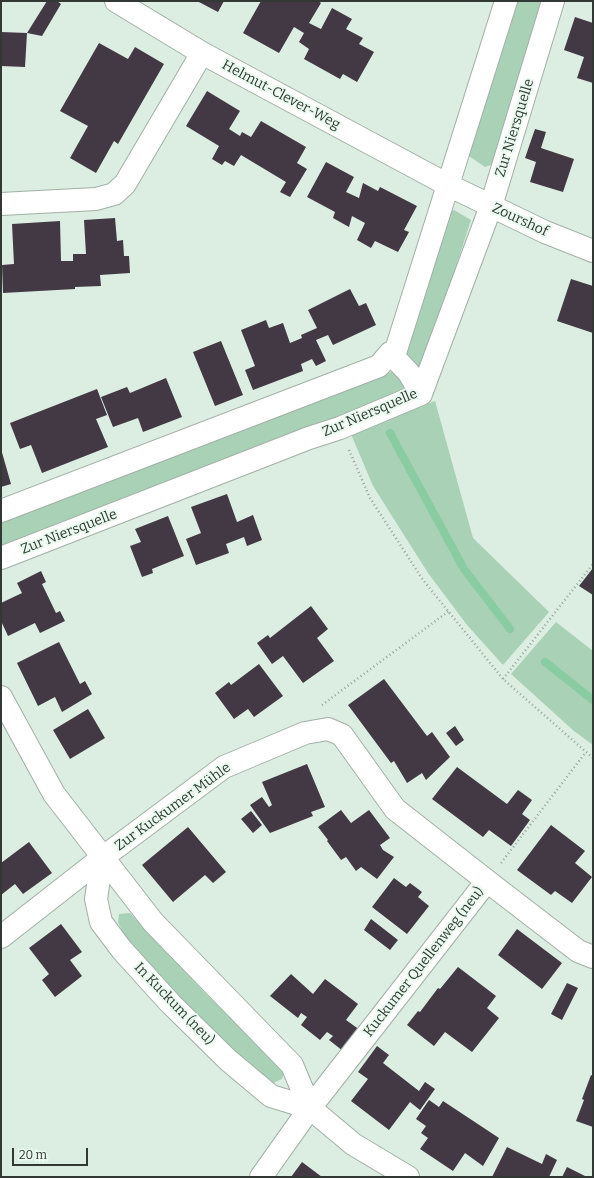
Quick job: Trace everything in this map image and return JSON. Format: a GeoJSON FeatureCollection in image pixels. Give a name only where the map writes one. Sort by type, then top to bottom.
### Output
{"type":"FeatureCollection","features":[{"type":"Feature","properties":{"kind":"street","name":"Helmut-Clever-Weg"},"geometry":{"type":"LineString","coordinates":[[116,1],[137,6],[202,53],[448,185]]}},
{"type":"Feature","properties":{"kind":"street"},"geometry":{"type":"LineString","coordinates":[[1,511],[379,366],[390,353],[396,350],[506,1]]}},
{"type":"Feature","properties":{"kind":"street","name":"Zur Niersquelle"},"geometry":{"type":"LineString","coordinates":[[1,558],[340,428],[422,394],[491,206],[553,1]]}},
{"type":"Feature","properties":{"kind":"street"},"geometry":{"type":"LineString","coordinates":[[1,204],[96,199],[114,194],[125,184],[202,53]]}},
{"type":"Feature","properties":{"kind":"street","name":"Zourshof"},"geometry":{"type":"LineString","coordinates":[[448,185],[545,232],[593,251]]}},
{"type":"Feature","properties":{"kind":"street"},"geometry":{"type":"LineString","coordinates":[[390,353],[409,373],[422,394]]}},
{"type":"Feature","properties":{"kind":"street","name":"In Kuckum (neu)"},"geometry":{"type":"LineString","coordinates":[[1,697],[54,794],[102,858],[153,922],[292,1065],[310,1108]]}},
{"type":"Feature","properties":{"kind":"street","name":"Zur Kuckumer Mühle"},"geometry":{"type":"LineString","coordinates":[[1,937],[102,858],[224,767],[305,733],[328,729],[342,736],[395,809],[487,882]]}},
{"type":"Feature","properties":{"kind":"street","name":"In Kuckum (neu)"},"geometry":{"type":"LineString","coordinates":[[102,858],[96,899],[101,922],[122,950],[180,1013],[228,1060],[271,1096],[310,1108],[353,1144],[408,1177]]}},
{"type":"Feature","properties":{"kind":"street","name":"Kuckumer Quellenweg (neu)"},"geometry":{"type":"LineString","coordinates":[[261,1177],[310,1108],[487,882],[578,950],[593,957]]}},
{"type":"Feature","properties":{"kind":"path"},"geometry":{"type":"LineString","coordinates":[[340,428],[370,498],[423,580],[503,679],[593,758]]}},
{"type":"Feature","properties":{"kind":"path"},"geometry":{"type":"LineString","coordinates":[[503,679],[593,564]]}},
{"type":"Feature","properties":{"kind":"path"},"geometry":{"type":"LineString","coordinates":[[305,733],[307,716],[448,611]]}},
{"type":"Feature","properties":{"kind":"path"},"geometry":{"type":"LineString","coordinates":[[487,882],[586,752]]}},
{"type":"Feature","properties":{"kind":"green space"},"geometry":{"type":"Polygon","coordinates":[[[517,1],[546,1],[494,164],[485,167],[469,156],[517,1]]]}},
{"type":"Feature","properties":{"kind":"green space"},"geometry":{"type":"Polygon","coordinates":[[[454,210],[471,220],[419,381],[402,359],[451,211],[454,210]]]}},
{"type":"Feature","properties":{"kind":"green space"},"geometry":{"type":"Polygon","coordinates":[[[396,370],[409,389],[1,548],[1,523],[396,370]]]}},
{"type":"Feature","properties":{"kind":"green space"},"geometry":{"type":"Polygon","coordinates":[[[435,401],[473,538],[549,612],[503,665],[467,625],[428,573],[373,486],[351,434],[435,401]]]}},
{"type":"Feature","properties":{"kind":"green space"},"geometry":{"type":"Polygon","coordinates":[[[556,622],[593,651],[593,745],[574,731],[511,674],[556,622]]]}},
{"type":"Feature","properties":{"kind":"green space"},"geometry":{"type":"Polygon","coordinates":[[[130,913],[204,992],[275,1060],[284,1072],[282,1079],[273,1083],[235,1053],[190,1010],[125,937],[118,922],[119,914],[130,913]]]}},
{"type":"Feature","properties":{"kind":"building"},"geometry":{"type":"Polygon","coordinates":[[[47,1],[57,1],[61,4],[42,36],[27,33],[47,1]]]}},
{"type":"Feature","properties":{"kind":"building"},"geometry":{"type":"Polygon","coordinates":[[[197,1],[224,1],[218,12],[197,1]]]}},
{"type":"Feature","properties":{"kind":"building"},"geometry":{"type":"Polygon","coordinates":[[[261,1],[318,1],[321,3],[309,23],[321,29],[332,8],[352,19],[346,29],[363,38],[359,44],[374,52],[357,82],[343,74],[340,79],[304,59],[309,49],[299,42],[304,33],[294,27],[279,53],[243,33],[261,1]]]}},
{"type":"Feature","properties":{"kind":"building"},"geometry":{"type":"Polygon","coordinates":[[[575,17],[593,23],[593,83],[577,78],[584,57],[564,50],[575,17]]]}},
{"type":"Feature","properties":{"kind":"building"},"geometry":{"type":"Polygon","coordinates":[[[1,32],[27,33],[25,67],[1,66],[1,32]]]}},
{"type":"Feature","properties":{"kind":"building"},"geometry":{"type":"Polygon","coordinates":[[[99,43],[128,59],[135,47],[164,64],[118,144],[114,141],[96,173],[70,158],[88,126],[60,111],[99,43]]]}},
{"type":"Feature","properties":{"kind":"building"},"geometry":{"type":"Polygon","coordinates":[[[207,91],[240,111],[229,129],[240,136],[242,132],[251,137],[261,121],[306,147],[297,163],[307,169],[290,197],[280,192],[286,182],[241,155],[234,166],[225,161],[222,165],[212,159],[219,146],[186,126],[207,91]]]}},
{"type":"Feature","properties":{"kind":"building"},"geometry":{"type":"Polygon","coordinates":[[[535,129],[546,132],[541,148],[574,159],[563,192],[530,182],[536,162],[525,158],[535,129]]]}},
{"type":"Feature","properties":{"kind":"building"},"geometry":{"type":"Polygon","coordinates":[[[326,162],[354,177],[346,192],[359,198],[363,183],[378,191],[380,187],[417,206],[404,230],[409,232],[398,252],[375,241],[371,248],[357,240],[365,223],[352,216],[349,227],[333,218],[335,212],[307,197],[326,162]]]}},
{"type":"Feature","properties":{"kind":"building"},"geometry":{"type":"Polygon","coordinates":[[[115,218],[117,241],[123,240],[124,256],[129,256],[130,273],[100,275],[101,286],[3,293],[2,265],[14,264],[12,224],[60,221],[61,261],[73,261],[73,254],[86,254],[84,220],[115,218]]]}},
{"type":"Feature","properties":{"kind":"building"},"geometry":{"type":"Polygon","coordinates":[[[571,279],[593,286],[593,333],[557,321],[571,279]]]}},
{"type":"Feature","properties":{"kind":"building"},"geometry":{"type":"Polygon","coordinates":[[[350,289],[359,306],[366,303],[376,325],[333,345],[328,335],[316,340],[326,361],[316,366],[312,359],[301,364],[303,371],[253,390],[245,370],[255,366],[241,330],[266,320],[269,328],[283,323],[290,343],[302,338],[301,335],[317,328],[308,310],[350,289]]]}},
{"type":"Feature","properties":{"kind":"building"},"geometry":{"type":"Polygon","coordinates":[[[221,341],[243,395],[215,406],[193,352],[221,341]]]}},
{"type":"Feature","properties":{"kind":"building"},"geometry":{"type":"Polygon","coordinates":[[[166,378],[182,417],[143,432],[138,418],[113,427],[101,397],[127,387],[130,393],[166,378]]]}},
{"type":"Feature","properties":{"kind":"building"},"geometry":{"type":"Polygon","coordinates":[[[97,389],[107,415],[96,419],[108,447],[42,473],[31,445],[20,449],[10,423],[97,389]]]}},
{"type":"Feature","properties":{"kind":"building"},"geometry":{"type":"Polygon","coordinates":[[[1,449],[11,484],[1,487],[1,449]]]}},
{"type":"Feature","properties":{"kind":"building"},"geometry":{"type":"Polygon","coordinates":[[[227,494],[237,522],[253,515],[262,540],[247,546],[244,537],[226,544],[229,553],[196,565],[186,539],[201,533],[191,507],[227,494]]]}},
{"type":"Feature","properties":{"kind":"building"},"geometry":{"type":"Polygon","coordinates":[[[168,516],[184,556],[152,569],[153,573],[142,577],[130,546],[141,542],[135,529],[168,516]]]}},
{"type":"Feature","properties":{"kind":"building"},"geometry":{"type":"Polygon","coordinates":[[[593,568],[593,595],[579,586],[593,568]]]}},
{"type":"Feature","properties":{"kind":"building"},"geometry":{"type":"Polygon","coordinates":[[[41,571],[46,582],[42,584],[56,613],[60,611],[65,621],[40,633],[35,623],[8,636],[1,621],[1,603],[22,593],[17,583],[41,571]]]}},
{"type":"Feature","properties":{"kind":"building"},"geometry":{"type":"Polygon","coordinates":[[[311,606],[328,629],[317,638],[334,661],[303,683],[283,656],[272,664],[257,643],[268,635],[270,638],[311,606]]]}},
{"type":"Feature","properties":{"kind":"building"},"geometry":{"type":"Polygon","coordinates":[[[59,642],[80,684],[85,681],[92,694],[62,712],[55,697],[38,706],[17,663],[59,642]]]}},
{"type":"Feature","properties":{"kind":"building"},"geometry":{"type":"Polygon","coordinates":[[[259,664],[283,696],[254,717],[248,709],[234,719],[215,693],[229,682],[231,685],[259,664]]]}},
{"type":"Feature","properties":{"kind":"building"},"geometry":{"type":"Polygon","coordinates":[[[384,679],[427,736],[432,732],[450,757],[426,780],[422,773],[407,783],[394,761],[391,763],[348,705],[384,679]]]}},
{"type":"Feature","properties":{"kind":"building"},"geometry":{"type":"Polygon","coordinates":[[[88,709],[105,738],[70,759],[53,730],[88,709]]]}},
{"type":"Feature","properties":{"kind":"building"},"geometry":{"type":"Polygon","coordinates":[[[455,726],[464,740],[456,746],[446,733],[455,726]]]}},
{"type":"Feature","properties":{"kind":"building"},"geometry":{"type":"Polygon","coordinates":[[[307,764],[325,807],[311,812],[313,816],[270,833],[250,805],[262,797],[269,807],[272,805],[262,782],[307,764]]]}},
{"type":"Feature","properties":{"kind":"building"},"geometry":{"type":"Polygon","coordinates":[[[457,767],[507,804],[518,790],[532,800],[522,814],[530,820],[511,846],[489,830],[483,837],[432,799],[457,767]]]}},
{"type":"Feature","properties":{"kind":"building"},"geometry":{"type":"Polygon","coordinates":[[[341,810],[351,823],[369,810],[390,838],[380,845],[383,850],[394,857],[377,879],[361,867],[356,871],[346,857],[341,860],[318,827],[341,810]]]}},
{"type":"Feature","properties":{"kind":"building"},"geometry":{"type":"Polygon","coordinates":[[[251,811],[262,825],[253,833],[241,819],[251,811]]]}},
{"type":"Feature","properties":{"kind":"building"},"geometry":{"type":"Polygon","coordinates":[[[551,825],[585,851],[575,863],[592,877],[572,903],[555,891],[551,895],[517,870],[551,825]]]}},
{"type":"Feature","properties":{"kind":"building"},"geometry":{"type":"Polygon","coordinates":[[[188,827],[226,872],[213,883],[205,875],[173,902],[142,865],[188,827]]]}},
{"type":"Feature","properties":{"kind":"building"},"geometry":{"type":"Polygon","coordinates":[[[29,842],[52,873],[23,894],[15,884],[1,895],[1,863],[29,842]]]}},
{"type":"Feature","properties":{"kind":"building"},"geometry":{"type":"Polygon","coordinates":[[[394,878],[406,887],[410,883],[422,892],[418,897],[429,906],[407,934],[372,907],[394,878]]]}},
{"type":"Feature","properties":{"kind":"building"},"geometry":{"type":"Polygon","coordinates":[[[371,919],[398,940],[390,950],[364,930],[371,919]]]}},
{"type":"Feature","properties":{"kind":"building"},"geometry":{"type":"Polygon","coordinates":[[[61,924],[82,952],[70,960],[82,976],[55,997],[42,980],[49,974],[29,948],[61,924]]]}},
{"type":"Feature","properties":{"kind":"building"},"geometry":{"type":"Polygon","coordinates":[[[517,929],[562,963],[542,989],[498,955],[517,929]]]}},
{"type":"Feature","properties":{"kind":"building"},"geometry":{"type":"Polygon","coordinates":[[[458,967],[496,996],[487,1008],[499,1018],[472,1052],[445,1032],[434,1046],[407,1025],[458,967]]]}},
{"type":"Feature","properties":{"kind":"building"},"geometry":{"type":"Polygon","coordinates":[[[291,974],[313,994],[325,979],[358,1004],[346,1020],[360,1030],[343,1051],[329,1040],[333,1036],[327,1032],[320,1040],[301,1025],[307,1017],[301,1013],[298,1018],[270,996],[291,974]]]}},
{"type":"Feature","properties":{"kind":"building"},"geometry":{"type":"Polygon","coordinates":[[[567,983],[578,988],[562,1020],[551,1014],[567,983]]]}},
{"type":"Feature","properties":{"kind":"building"},"geometry":{"type":"Polygon","coordinates":[[[377,1046],[389,1055],[383,1063],[419,1091],[425,1082],[435,1089],[420,1110],[410,1102],[389,1130],[351,1101],[368,1079],[358,1072],[377,1046]]]}},
{"type":"Feature","properties":{"kind":"building"},"geometry":{"type":"Polygon","coordinates":[[[591,1075],[593,1076],[593,1127],[576,1121],[591,1075]]]}},
{"type":"Feature","properties":{"kind":"building"},"geometry":{"type":"Polygon","coordinates":[[[429,1100],[439,1107],[443,1101],[499,1138],[483,1166],[465,1153],[453,1171],[420,1149],[428,1138],[421,1133],[426,1126],[416,1119],[429,1100]]]}},
{"type":"Feature","properties":{"kind":"building"},"geometry":{"type":"Polygon","coordinates":[[[507,1147],[542,1164],[546,1154],[557,1160],[549,1177],[492,1177],[507,1147]]]}},
{"type":"Feature","properties":{"kind":"building"},"geometry":{"type":"Polygon","coordinates":[[[302,1162],[322,1177],[291,1177],[302,1162]]]}},
{"type":"Feature","properties":{"kind":"building"},"geometry":{"type":"Polygon","coordinates":[[[567,1167],[587,1177],[562,1177],[567,1167]]]}},
{"type":"Feature","properties":{"kind":"waterway"},"geometry":{"type":"LineString","coordinates":[[390,433],[464,569],[510,629]]}},
{"type":"Feature","properties":{"kind":"waterway"},"geometry":{"type":"LineString","coordinates":[[545,662],[593,700]]}}]}
